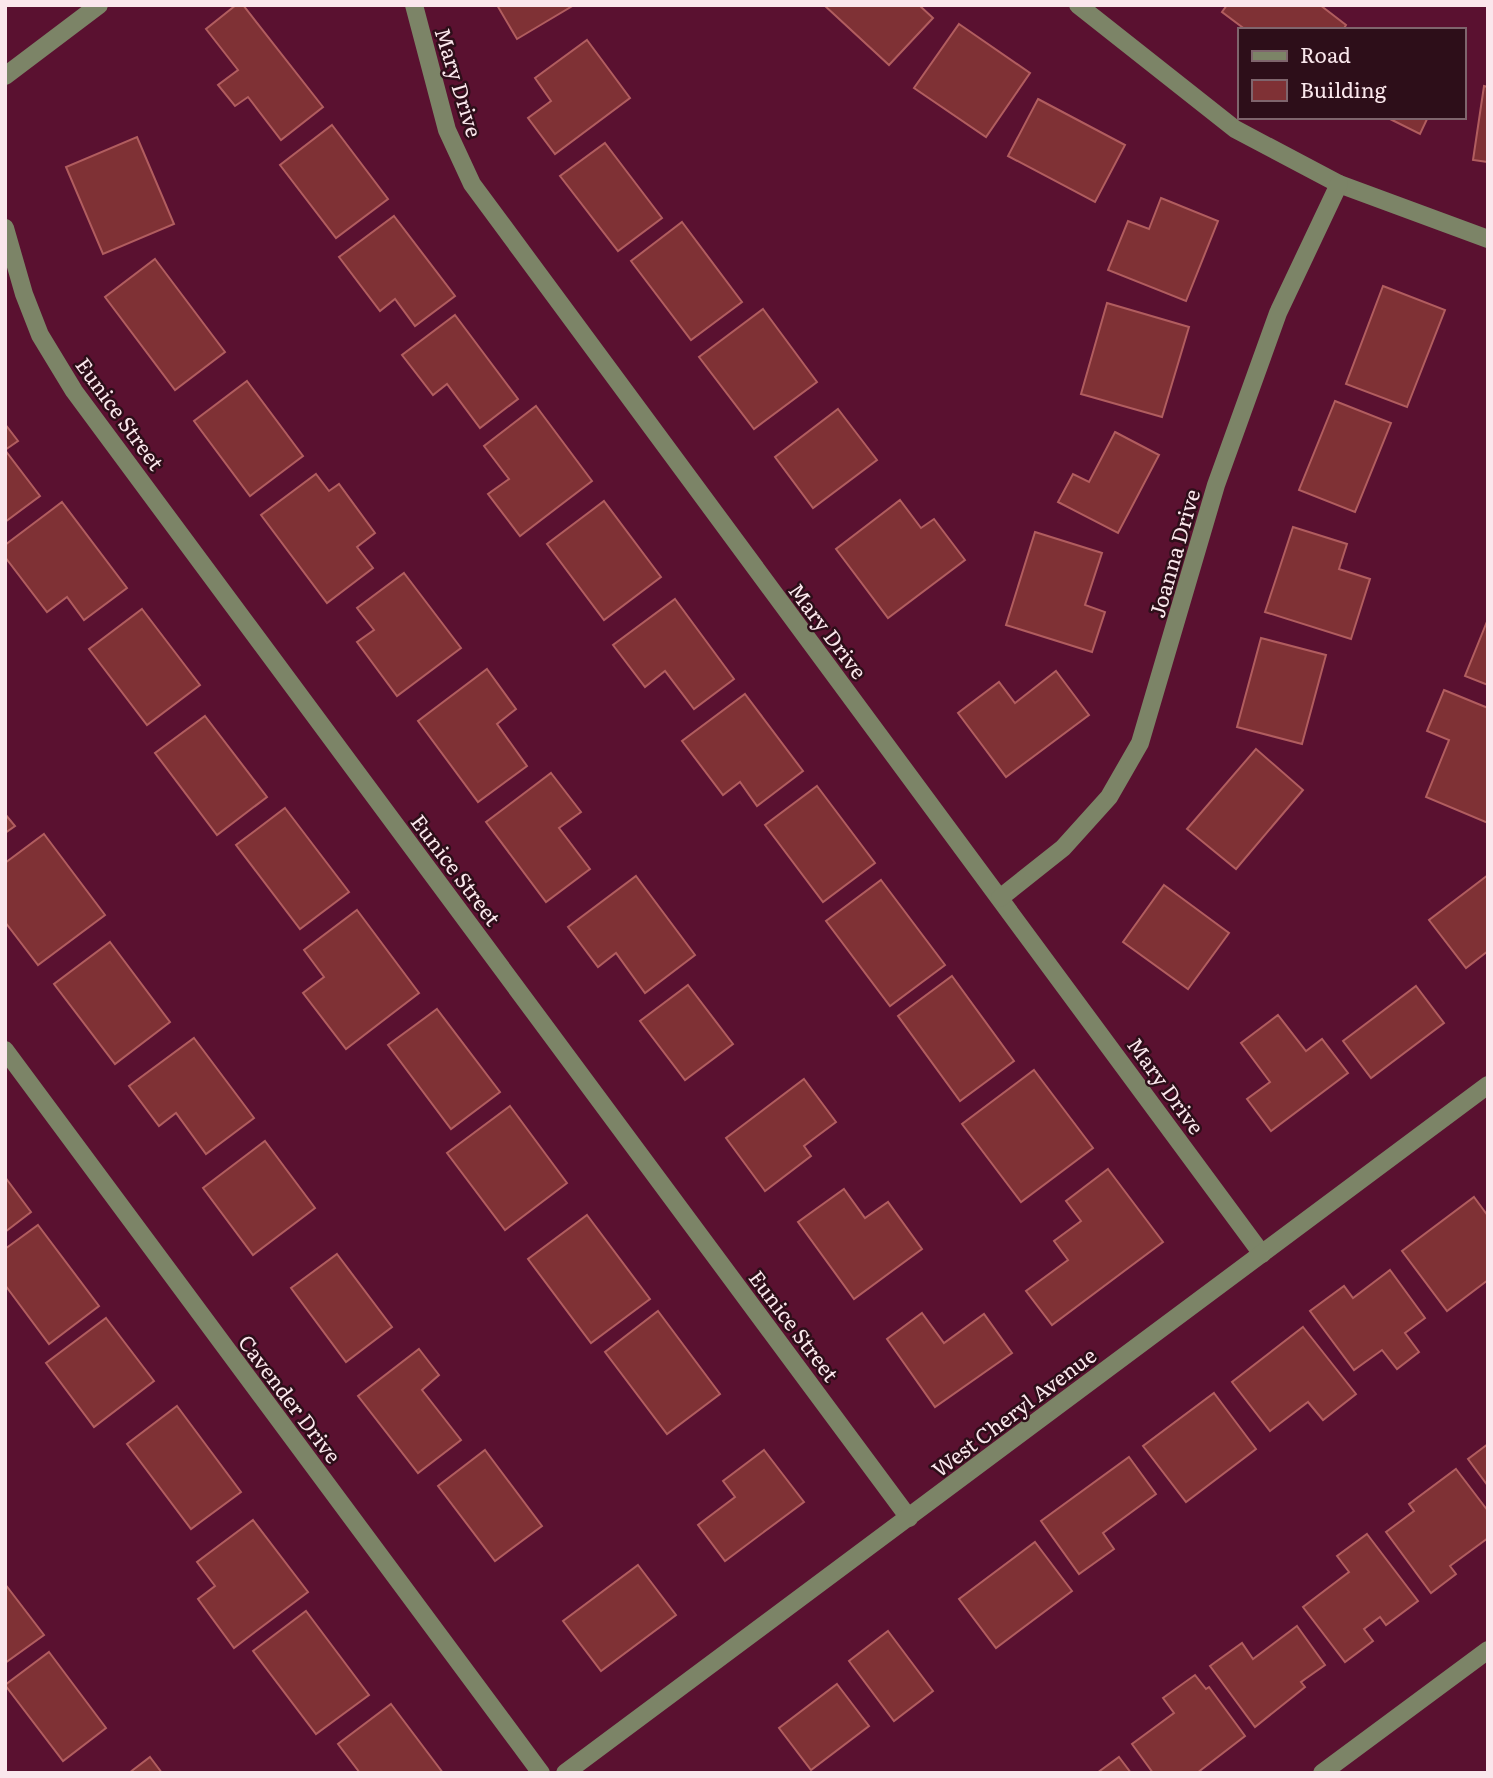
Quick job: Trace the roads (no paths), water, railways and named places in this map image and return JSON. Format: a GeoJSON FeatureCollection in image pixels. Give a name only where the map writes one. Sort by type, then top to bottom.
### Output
{"type":"FeatureCollection","features":[{"type":"Feature","properties":{"kind":"street"},"geometry":{"type":"LineString","coordinates":[[5,76],[99,5]]}},
{"type":"Feature","properties":{"kind":"street","name":"Mary Drive"},"geometry":{"type":"LineString","coordinates":[[414,5],[447,130],[472,184],[1262,1254]]}},
{"type":"Feature","properties":{"kind":"street"},"geometry":{"type":"LineString","coordinates":[[1078,5],[1235,129],[1339,184],[1441,224],[1488,239]]}},
{"type":"Feature","properties":{"kind":"street","name":"Joanna Drive"},"geometry":{"type":"LineString","coordinates":[[1000,898],[1063,848],[1109,797],[1140,743],[1216,485],[1278,313],[1339,184]]}},
{"type":"Feature","properties":{"kind":"street","name":"Eunice Street"},"geometry":{"type":"LineString","coordinates":[[5,228],[24,294],[40,335],[74,391],[909,1518]]}},
{"type":"Feature","properties":{"kind":"street","name":"Cavender Drive"},"geometry":{"type":"LineString","coordinates":[[5,1050],[541,1773]]}},
{"type":"Feature","properties":{"kind":"street","name":"West Cheryl Avenue"},"geometry":{"type":"LineString","coordinates":[[565,1773],[1488,1085]]}},
{"type":"Feature","properties":{"kind":"street"},"geometry":{"type":"LineString","coordinates":[[1322,1773],[1488,1650]]}}]}
